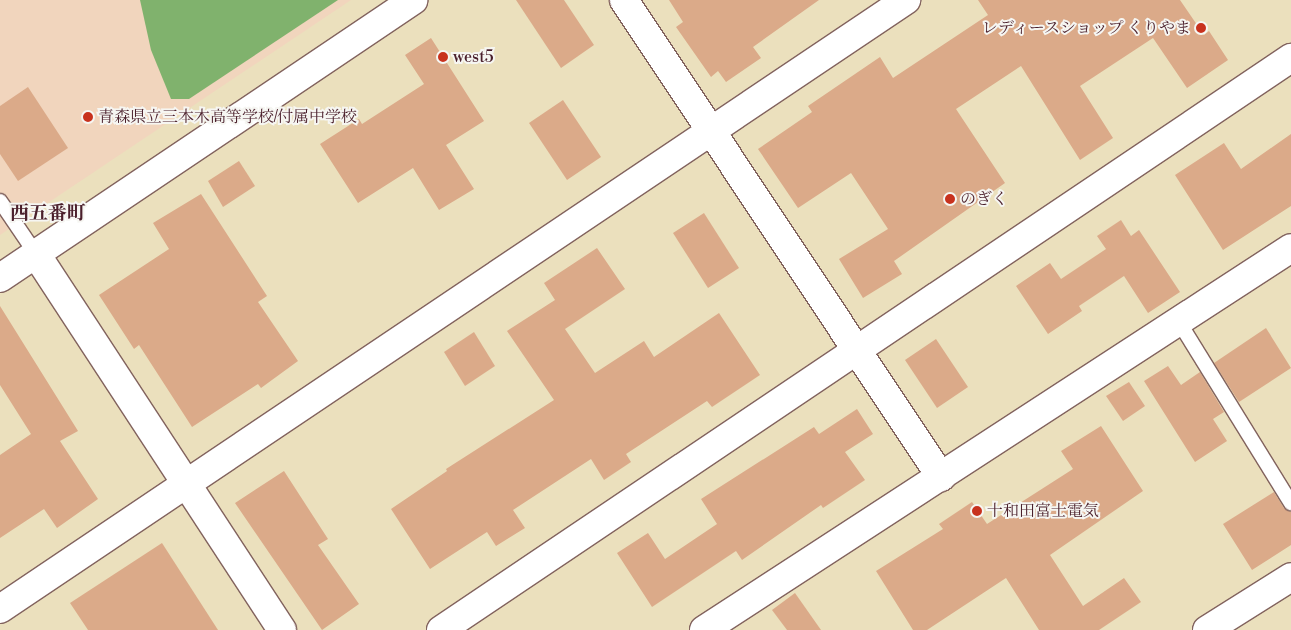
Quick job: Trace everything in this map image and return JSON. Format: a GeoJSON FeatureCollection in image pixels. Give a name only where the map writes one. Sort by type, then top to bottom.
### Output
{"type":"FeatureCollection","features":[{"type":"Feature","properties":{"kind":"street"},"geometry":{"type":"LineString","coordinates":[[0,278],[413,0]]}},
{"type":"Feature","properties":{"kind":"street"},"geometry":{"type":"LineString","coordinates":[[624,0],[856,353],[940,477]]}},
{"type":"Feature","properties":{"kind":"street"},"geometry":{"type":"LineString","coordinates":[[0,610],[906,0]]}},
{"type":"Feature","properties":{"kind":"street"},"geometry":{"type":"LineString","coordinates":[[441,630],[856,353],[1291,58]]}},
{"type":"Feature","properties":{"kind":"street"},"geometry":{"type":"LineString","coordinates":[[704,630],[1291,248]]}},
{"type":"Feature","properties":{"kind":"street"},"geometry":{"type":"LineString","coordinates":[[36,254],[184,486],[282,630]]}},
{"type":"Feature","properties":{"kind":"street"},"geometry":{"type":"LineString","coordinates":[[1207,630],[1291,577]]}},
{"type":"Feature","properties":{"kind":"lane"},"geometry":{"type":"LineString","coordinates":[[0,201],[36,254]]}},
{"type":"Feature","properties":{"kind":"lane"},"geometry":{"type":"LineString","coordinates":[[1179,322],[1291,503]]}},
{"type":"Feature","properties":{"kind":"shaded area","name":"青森県立三本木高等学校/付属中学校"},"geometry":{"type":"Polygon","coordinates":[[[0,0],[351,0],[0,235],[0,0]]]}},
{"type":"Feature","properties":{"kind":"green space"},"geometry":{"type":"Polygon","coordinates":[[[140,0],[338,0],[189,99],[171,99],[151,50],[140,0]]]}},
{"type":"Feature","properties":{"kind":"building"},"geometry":{"type":"Polygon","coordinates":[[[516,0],[564,0],[594,45],[561,68],[516,0]]]}},
{"type":"Feature","properties":{"kind":"building"},"geometry":{"type":"Polygon","coordinates":[[[669,0],[819,0],[753,47],[761,58],[726,82],[718,71],[711,77],[676,27],[683,22],[669,0]]]}},
{"type":"Feature","properties":{"kind":"building"},"geometry":{"type":"Polygon","coordinates":[[[978,0],[1180,0],[1204,35],[1209,31],[1228,60],[1187,88],[1153,38],[1080,86],[1113,138],[1080,160],[1021,66],[956,109],[1005,183],[894,261],[902,274],[863,298],[839,259],[888,229],[851,173],[798,208],[758,149],[812,112],[808,106],[880,57],[893,78],[988,15],[978,0]]]}},
{"type":"Feature","properties":{"kind":"building"},"geometry":{"type":"Polygon","coordinates":[[[431,38],[484,121],[446,145],[474,189],[439,210],[413,168],[358,203],[320,144],[359,119],[362,124],[424,84],[405,55],[431,38]]]}},
{"type":"Feature","properties":{"kind":"building"},"geometry":{"type":"Polygon","coordinates":[[[28,87],[68,148],[18,181],[0,154],[0,106],[28,87]]]}},
{"type":"Feature","properties":{"kind":"building"},"geometry":{"type":"Polygon","coordinates":[[[563,100],[601,157],[567,180],[529,123],[563,100]]]}},
{"type":"Feature","properties":{"kind":"building"},"geometry":{"type":"Polygon","coordinates":[[[1291,134],[1291,206],[1223,250],[1175,175],[1224,143],[1241,169],[1291,134]]]}},
{"type":"Feature","properties":{"kind":"building"},"geometry":{"type":"Polygon","coordinates":[[[239,161],[255,186],[223,207],[208,181],[239,161]]]}},
{"type":"Feature","properties":{"kind":"building"},"geometry":{"type":"Polygon","coordinates":[[[201,194],[267,296],[258,302],[298,361],[261,388],[258,384],[192,427],[139,345],[134,349],[99,295],[169,249],[153,223],[201,194]]]}},
{"type":"Feature","properties":{"kind":"building"},"geometry":{"type":"Polygon","coordinates":[[[704,213],[739,268],[708,288],[673,233],[704,213]]]}},
{"type":"Feature","properties":{"kind":"building"},"geometry":{"type":"Polygon","coordinates":[[[1121,220],[1131,236],[1139,230],[1180,292],[1148,313],[1124,276],[1079,306],[1082,311],[1048,334],[1016,286],[1050,263],[1061,279],[1106,249],[1097,236],[1121,220]]]}},
{"type":"Feature","properties":{"kind":"building"},"geometry":{"type":"Polygon","coordinates":[[[597,248],[625,289],[565,329],[595,373],[644,341],[654,357],[719,313],[760,375],[712,407],[707,401],[626,454],[631,462],[604,480],[591,459],[513,510],[525,528],[496,546],[487,532],[430,569],[391,509],[447,471],[446,469],[554,400],[507,331],[555,300],[544,283],[597,248]]]}},
{"type":"Feature","properties":{"kind":"building"},"geometry":{"type":"Polygon","coordinates":[[[0,306],[78,431],[60,441],[98,499],[57,528],[44,509],[0,538],[0,455],[31,434],[0,385],[0,306]]]}},
{"type":"Feature","properties":{"kind":"building"},"geometry":{"type":"Polygon","coordinates":[[[1266,328],[1291,368],[1239,402],[1214,363],[1266,328]]]}},
{"type":"Feature","properties":{"kind":"building"},"geometry":{"type":"Polygon","coordinates":[[[474,332],[495,366],[465,386],[444,352],[474,332]]]}},
{"type":"Feature","properties":{"kind":"building"},"geometry":{"type":"Polygon","coordinates":[[[936,339],[968,387],[937,408],[905,360],[936,339]]]}},
{"type":"Feature","properties":{"kind":"building"},"geometry":{"type":"Polygon","coordinates":[[[1168,366],[1181,385],[1200,372],[1224,412],[1213,419],[1227,441],[1195,462],[1144,381],[1168,366]]]}},
{"type":"Feature","properties":{"kind":"building"},"geometry":{"type":"Polygon","coordinates":[[[1129,382],[1145,406],[1123,421],[1106,396],[1129,382]]]}},
{"type":"Feature","properties":{"kind":"building"},"geometry":{"type":"Polygon","coordinates":[[[857,409],[873,434],[845,452],[865,480],[823,508],[821,505],[742,560],[736,551],[652,607],[617,553],[648,533],[665,559],[717,524],[701,499],[814,427],[819,434],[857,409]]]}},
{"type":"Feature","properties":{"kind":"building"},"geometry":{"type":"Polygon","coordinates":[[[1101,426],[1143,491],[1050,555],[1083,606],[1124,578],[1141,602],[1099,630],[1039,630],[1006,578],[927,630],[913,630],[876,571],[943,529],[939,524],[972,502],[987,524],[1073,469],[1061,451],[1101,426]]]}},
{"type":"Feature","properties":{"kind":"building"},"geometry":{"type":"Polygon","coordinates":[[[284,471],[328,539],[318,545],[359,604],[322,630],[235,503],[284,471]]]}},
{"type":"Feature","properties":{"kind":"building"},"geometry":{"type":"Polygon","coordinates":[[[1274,492],[1284,508],[1291,512],[1291,545],[1252,570],[1223,524],[1274,492]]]}},
{"type":"Feature","properties":{"kind":"building"},"geometry":{"type":"Polygon","coordinates":[[[162,543],[218,630],[88,630],[70,603],[162,543]]]}},
{"type":"Feature","properties":{"kind":"building"},"geometry":{"type":"Polygon","coordinates":[[[795,593],[821,630],[787,630],[772,610],[795,593]]]}},
{"type":"Feature","properties":{"kind":"place","name":"レディースショップ くりやま"},"geometry":{"type":"Point","coordinates":[1201,28]}},
{"type":"Feature","properties":{"kind":"place","name":"west5"},"geometry":{"type":"Point","coordinates":[443,57]}},
{"type":"Feature","properties":{"kind":"place","name":"青森県立三本木高等学校/付属中学校"},"geometry":{"type":"Point","coordinates":[88,117]}},
{"type":"Feature","properties":{"kind":"place","name":"のぎく"},"geometry":{"type":"Point","coordinates":[950,199]}},
{"type":"Feature","properties":{"kind":"place","name":"十和田富士電気"},"geometry":{"type":"Point","coordinates":[977,511]}},
{"type":"Feature","properties":{"kind":"district","name":"西五番町"},"geometry":{"type":"Point","coordinates":[48,214]}}]}
